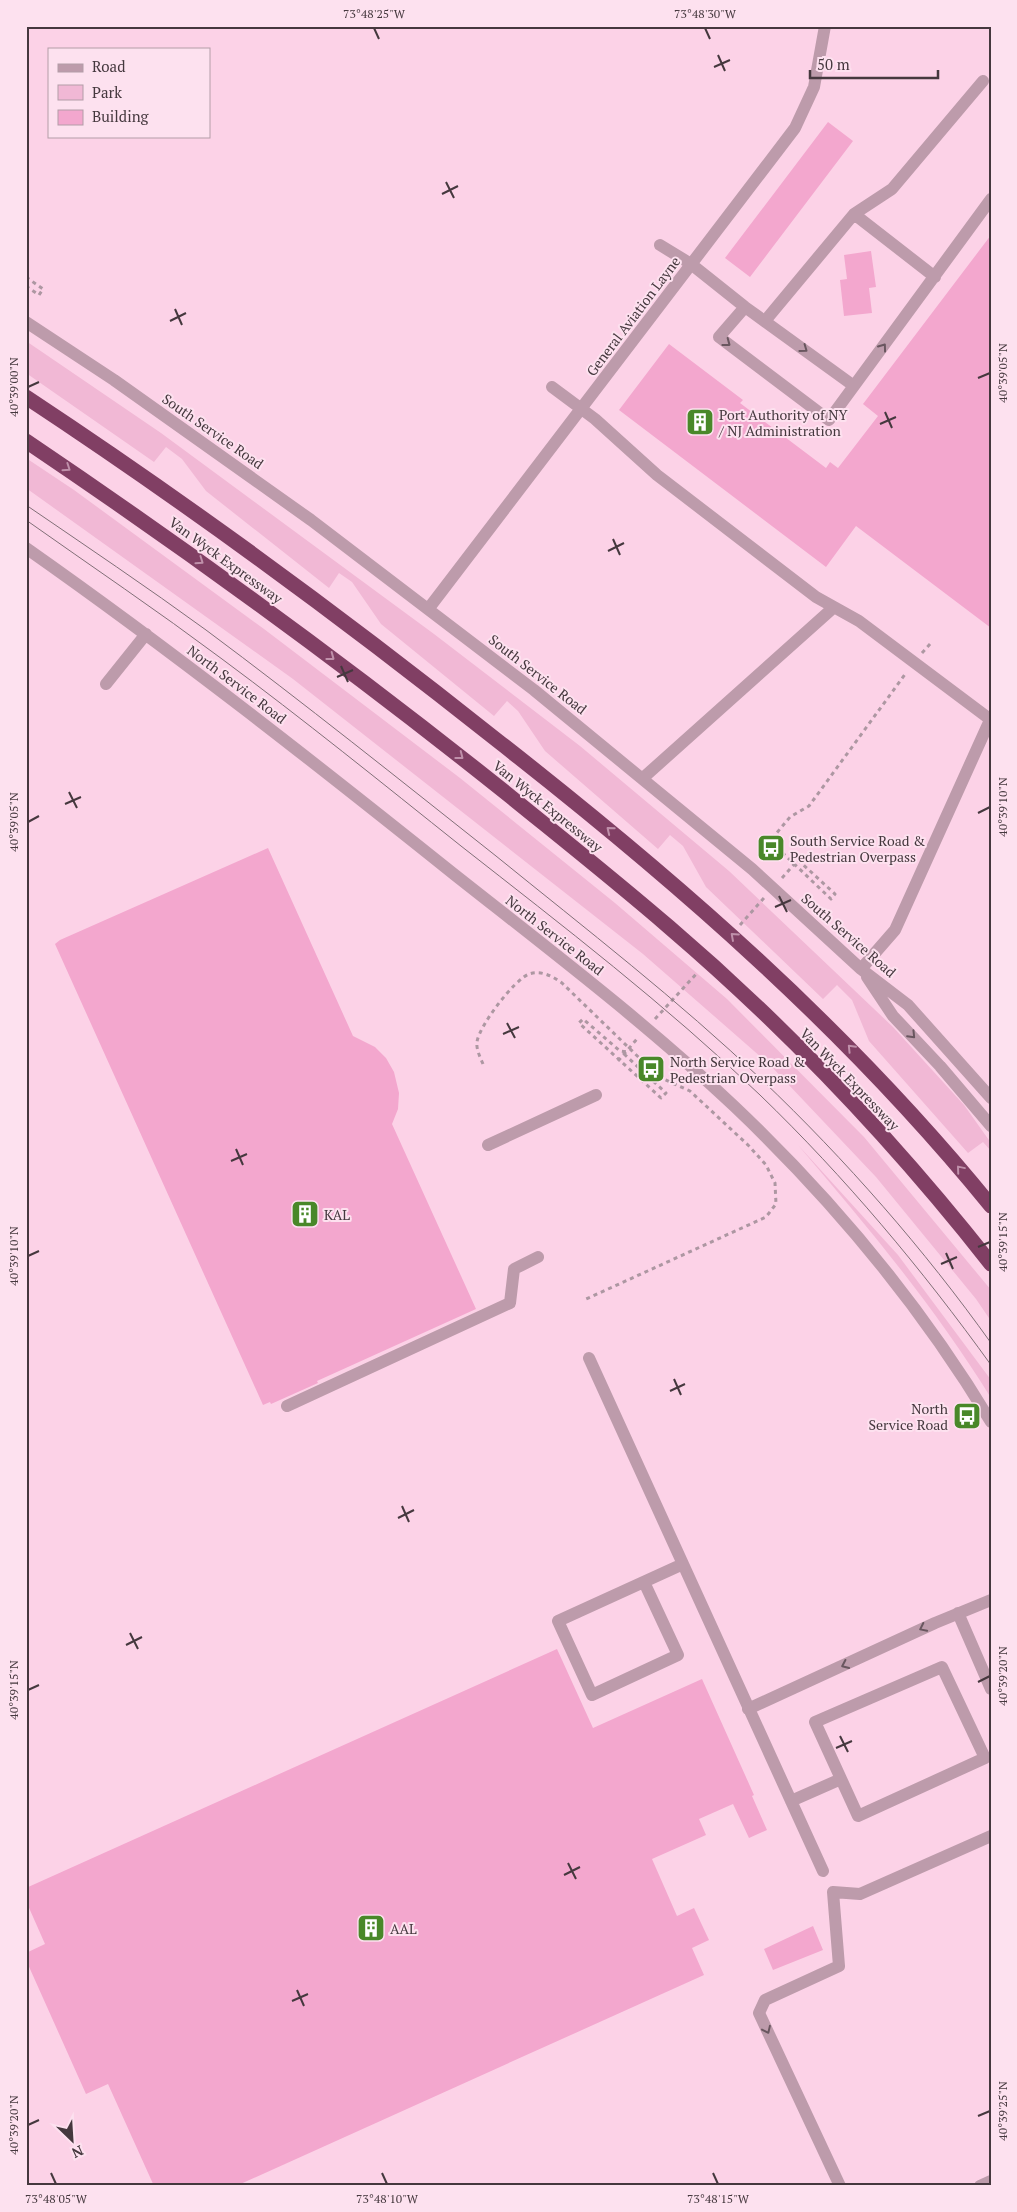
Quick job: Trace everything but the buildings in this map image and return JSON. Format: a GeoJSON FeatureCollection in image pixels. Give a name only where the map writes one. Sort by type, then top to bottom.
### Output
{"type":"FeatureCollection","features":[{"type":"Feature","properties":{"kind":"highway","name":"Van Wyck Expressway"},"geometry":{"type":"LineString","coordinates":[[26,397],[193,512],[344,621],[457,708],[636,852],[731,933],[821,1018],[907,1108],[991,1206]]}},
{"type":"Feature","properties":{"kind":"highway","name":"Van Wyck Expressway"},"geometry":{"type":"LineString","coordinates":[[26,440],[218,574],[360,679],[479,771],[670,928],[762,1012],[829,1078],[892,1146],[991,1264]]}},
{"type":"Feature","properties":{"kind":"street","name":"General Aviation Layne"},"geometry":{"type":"LineString","coordinates":[[429,608],[784,143],[805,111],[819,71],[825,26]]}},
{"type":"Feature","properties":{"kind":"street"},"geometry":{"type":"LineString","coordinates":[[765,321],[854,214],[892,189],[983,80]]}},
{"type":"Feature","properties":{"kind":"street"},"geometry":{"type":"LineString","coordinates":[[745,307],[720,338],[829,420],[991,199]]}},
{"type":"Feature","properties":{"kind":"street"},"geometry":{"type":"LineString","coordinates":[[854,214],[935,277]]}},
{"type":"Feature","properties":{"kind":"street"},"geometry":{"type":"LineString","coordinates":[[660,245],[691,264],[745,307],[854,386]]}},
{"type":"Feature","properties":{"kind":"street","name":"South Service Road"},"geometry":{"type":"LineString","coordinates":[[26,322],[114,380],[260,483],[429,608],[643,778],[752,869],[861,969],[908,1005],[991,1098]]}},
{"type":"Feature","properties":{"kind":"street"},"geometry":{"type":"LineString","coordinates":[[552,387],[582,408],[668,484],[833,608],[859,620],[990,720],[894,930],[861,969],[893,1016],[940,1066],[991,1126]]}},
{"type":"Feature","properties":{"kind":"street","name":"North Service Road"},"geometry":{"type":"LineString","coordinates":[[26,548],[146,634],[300,751],[601,990],[732,1104],[791,1163],[872,1254],[938,1343],[991,1422]]}},
{"type":"Feature","properties":{"kind":"street"},"geometry":{"type":"LineString","coordinates":[[643,778],[833,608]]}},
{"type":"Feature","properties":{"kind":"street"},"geometry":{"type":"LineString","coordinates":[[106,684],[146,634]]}},
{"type":"Feature","properties":{"kind":"street"},"geometry":{"type":"LineString","coordinates":[[488,1145],[596,1095]]}},
{"type":"Feature","properties":{"kind":"street"},"geometry":{"type":"LineString","coordinates":[[287,1406],[510,1304],[514,1268],[538,1257]]}},
{"type":"Feature","properties":{"kind":"street"},"geometry":{"type":"LineString","coordinates":[[590,1358],[823,1871]]}},
{"type":"Feature","properties":{"kind":"street"},"geometry":{"type":"LineString","coordinates":[[644,1582],[678,1656],[592,1696],[558,1621],[683,1564]]}},
{"type":"Feature","properties":{"kind":"street"},"geometry":{"type":"LineString","coordinates":[[748,1709],[958,1613],[991,1600]]}},
{"type":"Feature","properties":{"kind":"street"},"geometry":{"type":"LineString","coordinates":[[958,1613],[991,1689]]}},
{"type":"Feature","properties":{"kind":"street"},"geometry":{"type":"LineString","coordinates":[[942,1667],[986,1758],[858,1816],[841,1778],[815,1722],[942,1667]]}},
{"type":"Feature","properties":{"kind":"street"},"geometry":{"type":"LineString","coordinates":[[791,1802],[841,1778]]}},
{"type":"Feature","properties":{"kind":"street"},"geometry":{"type":"LineString","coordinates":[[840,2186],[759,2013],[765,2000],[840,1966],[833,1892],[860,1894],[991,1836]]}},
{"type":"Feature","properties":{"kind":"street"},"geometry":{"type":"LineString","coordinates":[[980,2186],[991,2181]]}},
{"type":"Feature","properties":{"kind":"path"},"geometry":{"type":"LineString","coordinates":[[26,277],[43,289],[39,295],[26,286]]}},
{"type":"Feature","properties":{"kind":"path"},"geometry":{"type":"LineString","coordinates":[[798,860],[835,894],[831,898],[770,841],[790,817],[809,806],[914,661],[931,643]]}},
{"type":"Feature","properties":{"kind":"path"},"geometry":{"type":"LineString","coordinates":[[483,1064],[477,1045],[482,1029],[518,980],[529,974],[540,972],[551,976],[562,983],[632,1053],[659,1077],[690,1091],[766,1165],[775,1183],[776,1204],[766,1217],[744,1229],[584,1300]]}},
{"type":"Feature","properties":{"kind":"path"},"geometry":{"type":"LineString","coordinates":[[624,1054],[666,1093],[661,1098],[579,1023],[584,1019],[620,1051],[632,1053]]}},
{"type":"Feature","properties":{"kind":"shaded area"},"geometry":{"type":"Polygon","coordinates":[[[26,26],[991,26],[991,2186],[26,2186],[26,26]]]}},
{"type":"Feature","properties":{"kind":"green space"},"geometry":{"type":"Polygon","coordinates":[[[26,341],[161,433],[434,634],[580,746],[729,871],[893,1027],[964,1105],[991,1143],[991,1151],[983,1142],[968,1153],[869,1041],[852,1000],[837,985],[823,999],[706,887],[683,846],[670,835],[658,849],[545,751],[518,711],[507,701],[494,716],[381,624],[352,582],[339,573],[329,588],[206,491],[182,459],[166,447],[154,462],[26,373],[26,341]]]}},
{"type":"Feature","properties":{"kind":"green space"},"geometry":{"type":"Polygon","coordinates":[[[26,458],[74,490],[264,629],[460,778],[615,903],[727,999],[864,1137],[991,1290],[991,1321],[976,1299],[876,1177],[769,1064],[643,954],[293,679],[26,488],[26,458]]]}},
{"type":"Feature","properties":{"kind":"green space"},"geometry":{"type":"Polygon","coordinates":[[[798,1145],[898,1255],[991,1380],[991,1398],[924,1299],[798,1145]]]}},
{"type":"Feature","properties":{"kind":"tram line"},"geometry":{"type":"LineString","coordinates":[[26,505],[184,614],[279,685],[496,856],[698,1022],[793,1110],[854,1174],[939,1274],[991,1343]]}},
{"type":"Feature","properties":{"kind":"tram line"},"geometry":{"type":"LineString","coordinates":[[26,520],[222,659],[342,751],[576,936],[688,1029],[760,1095],[852,1191],[938,1294],[991,1365]]}},
{"type":"Feature","properties":{"kind":"place","name":"Port Authority of NY / NJ Administration"},"geometry":{"type":"Point","coordinates":[700,422]}},
{"type":"Feature","properties":{"kind":"place","name":"South Service Road & Pedestrian Overpass"},"geometry":{"type":"Point","coordinates":[771,848]}},
{"type":"Feature","properties":{"kind":"place","name":"North Service Road & Pedestrian Overpass"},"geometry":{"type":"Point","coordinates":[651,1069]}},
{"type":"Feature","properties":{"kind":"place","name":"KAL"},"geometry":{"type":"Point","coordinates":[305,1214]}},
{"type":"Feature","properties":{"kind":"place","name":"North Service Road"},"geometry":{"type":"Point","coordinates":[967,1416]}},
{"type":"Feature","properties":{"kind":"place","name":"AAL"},"geometry":{"type":"Point","coordinates":[371,1928]}}]}
